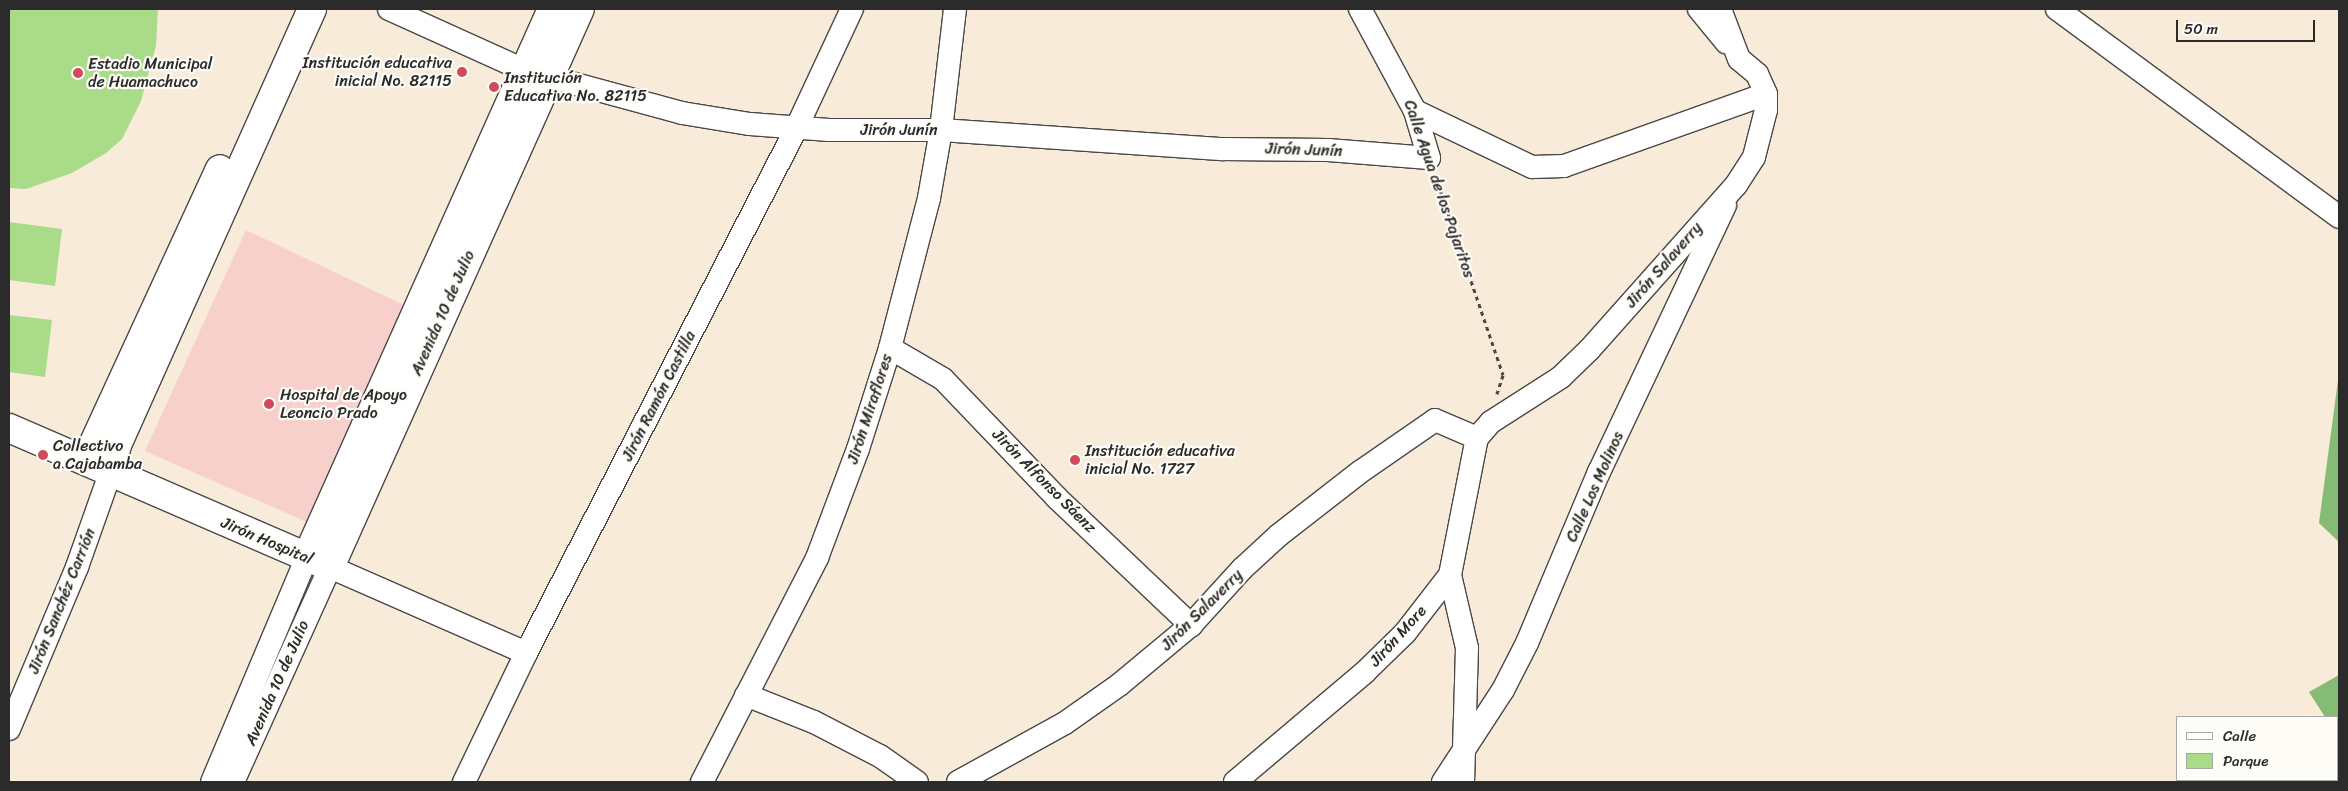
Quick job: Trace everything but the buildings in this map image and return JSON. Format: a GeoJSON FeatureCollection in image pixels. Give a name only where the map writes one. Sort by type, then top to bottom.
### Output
{"type":"FeatureCollection","features":[{"type":"Feature","properties":{"kind":"main road"},"geometry":{"type":"LineString","coordinates":[[86,460],[293,9]]}},
{"type":"Feature","properties":{"kind":"main road"},"geometry":{"type":"LineString","coordinates":[[111,471],[117,445],[312,9]]}},
{"type":"Feature","properties":{"kind":"main road","name":"Avenida 10 de Julio"},"geometry":{"type":"LineString","coordinates":[[318,563],[524,70],[552,9]]}},
{"type":"Feature","properties":{"kind":"main road","name":"Avenida 10 de Julio"},"geometry":{"type":"LineString","coordinates":[[318,563],[551,74],[580,9]]}},
{"type":"Feature","properties":{"kind":"main road","name":"Jirón Hospital"},"geometry":{"type":"LineString","coordinates":[[9,428],[86,460],[318,563]]}},
{"type":"Feature","properties":{"kind":"street","name":"Jirón Junín"},"geometry":{"type":"LineString","coordinates":[[389,9],[524,70],[551,74],[682,113],[796,129],[941,130],[1223,149],[1328,150],[1429,158]]}},
{"type":"Feature","properties":{"kind":"street","name":"Jirón Ramón Castilla"},"geometry":{"type":"LineString","coordinates":[[464,782],[526,653],[796,129],[852,9]]}},
{"type":"Feature","properties":{"kind":"street","name":"Jirón Miraflores"},"geometry":{"type":"LineString","coordinates":[[702,782],[817,558],[858,449],[890,348],[929,198],[941,130],[955,9]]}},
{"type":"Feature","properties":{"kind":"street","name":"Calle Agua de los Pajaritos"},"geometry":{"type":"LineString","coordinates":[[1360,9],[1415,111],[1429,158]]}},
{"type":"Feature","properties":{"kind":"street"},"geometry":{"type":"LineString","coordinates":[[1415,111],[1532,167],[1564,166],[1766,94],[1757,74],[1739,59],[1699,9]]}},
{"type":"Feature","properties":{"kind":"street"},"geometry":{"type":"LineString","coordinates":[[1720,9],[1739,59]]}},
{"type":"Feature","properties":{"kind":"street"},"geometry":{"type":"LineString","coordinates":[[2057,9],[2339,217]]}},
{"type":"Feature","properties":{"kind":"street","name":"Jirón Salaverry"},"geometry":{"type":"LineString","coordinates":[[958,782],[1065,723],[1119,685],[1192,624],[1242,569],[1279,535],[1360,472],[1435,420],[1478,438],[1491,422],[1561,377],[1589,350],[1736,185],[1754,157],[1766,110],[1766,94]]}},
{"type":"Feature","properties":{"kind":"street","name":"Calle Los Molinos"},"geometry":{"type":"LineString","coordinates":[[1443,782],[1503,690],[1527,643],[1599,472],[1736,185]]}},
{"type":"Feature","properties":{"kind":"street","name":"Jirón Alfonso Sáenz"},"geometry":{"type":"LineString","coordinates":[[890,348],[942,379],[1058,498],[1192,624]]}},
{"type":"Feature","properties":{"kind":"street","name":"Jirón More"},"geometry":{"type":"LineString","coordinates":[[1235,782],[1365,672],[1405,633],[1450,575],[1478,438]]}},
{"type":"Feature","properties":{"kind":"street","name":"Jirón Sanchéz Carrión"},"geometry":{"type":"LineString","coordinates":[[9,729],[77,567],[111,471]]}},
{"type":"Feature","properties":{"kind":"street","name":"Jirón Hospital"},"geometry":{"type":"LineString","coordinates":[[318,563],[526,653]]}},
{"type":"Feature","properties":{"kind":"street","name":"Avenida 10 de Julio"},"geometry":{"type":"LineString","coordinates":[[224,778],[318,563]]}},
{"type":"Feature","properties":{"kind":"street"},"geometry":{"type":"LineString","coordinates":[[1450,575],[1467,648],[1462,782]]}},
{"type":"Feature","properties":{"kind":"street"},"geometry":{"type":"LineString","coordinates":[[746,695],[814,722],[880,756],[917,782]]}},
{"type":"Feature","properties":{"kind":"path","name":"Calle Agua de los Pajaritos"},"geometry":{"type":"LineString","coordinates":[[1429,158],[1503,376],[1497,395],[1491,400]]}},
{"type":"Feature","properties":{"kind":"shaded area","name":"Hospital de Apoyo Leoncio Prado"},"geometry":{"type":"Polygon","coordinates":[[[246,230],[408,307],[320,521],[307,522],[145,451],[246,230]]]}},
{"type":"Feature","properties":{"kind":"green space","name":"Estadio Municipal de Huamachuco"},"geometry":{"type":"Polygon","coordinates":[[[9,9],[158,9],[156,46],[141,101],[122,139],[106,153],[72,173],[26,189],[9,188],[9,9]]]}},
{"type":"Feature","properties":{"kind":"green space"},"geometry":{"type":"Polygon","coordinates":[[[9,222],[62,229],[55,286],[9,280],[9,222]]]}},
{"type":"Feature","properties":{"kind":"green space"},"geometry":{"type":"Polygon","coordinates":[[[9,315],[52,320],[45,377],[9,372],[9,315]]]}},
{"type":"Feature","properties":{"kind":"green space"},"geometry":{"type":"Polygon","coordinates":[[[2339,380],[2339,542],[2319,523],[2339,380]]]}},
{"type":"Feature","properties":{"kind":"green space"},"geometry":{"type":"Polygon","coordinates":[[[2339,675],[2339,741],[2338,716],[2324,716],[2309,692],[2339,675]]]}},
{"type":"Feature","properties":{"kind":"place","name":"Institución educativa inicial No. 82115"},"geometry":{"type":"Point","coordinates":[462,72]}},
{"type":"Feature","properties":{"kind":"place","name":"Estadio Municipal de Huamachuco"},"geometry":{"type":"Point","coordinates":[78,73]}},
{"type":"Feature","properties":{"kind":"place","name":"Institución Educativa No. 82115"},"geometry":{"type":"Point","coordinates":[494,87]}},
{"type":"Feature","properties":{"kind":"place","name":"Hospital de Apoyo Leoncio Prado"},"geometry":{"type":"Point","coordinates":[269,404]}},
{"type":"Feature","properties":{"kind":"place","name":"Collectivo a Cajabamba"},"geometry":{"type":"Point","coordinates":[43,455]}},
{"type":"Feature","properties":{"kind":"place","name":"Institución educativa inicial No. 1727"},"geometry":{"type":"Point","coordinates":[1075,460]}}]}
